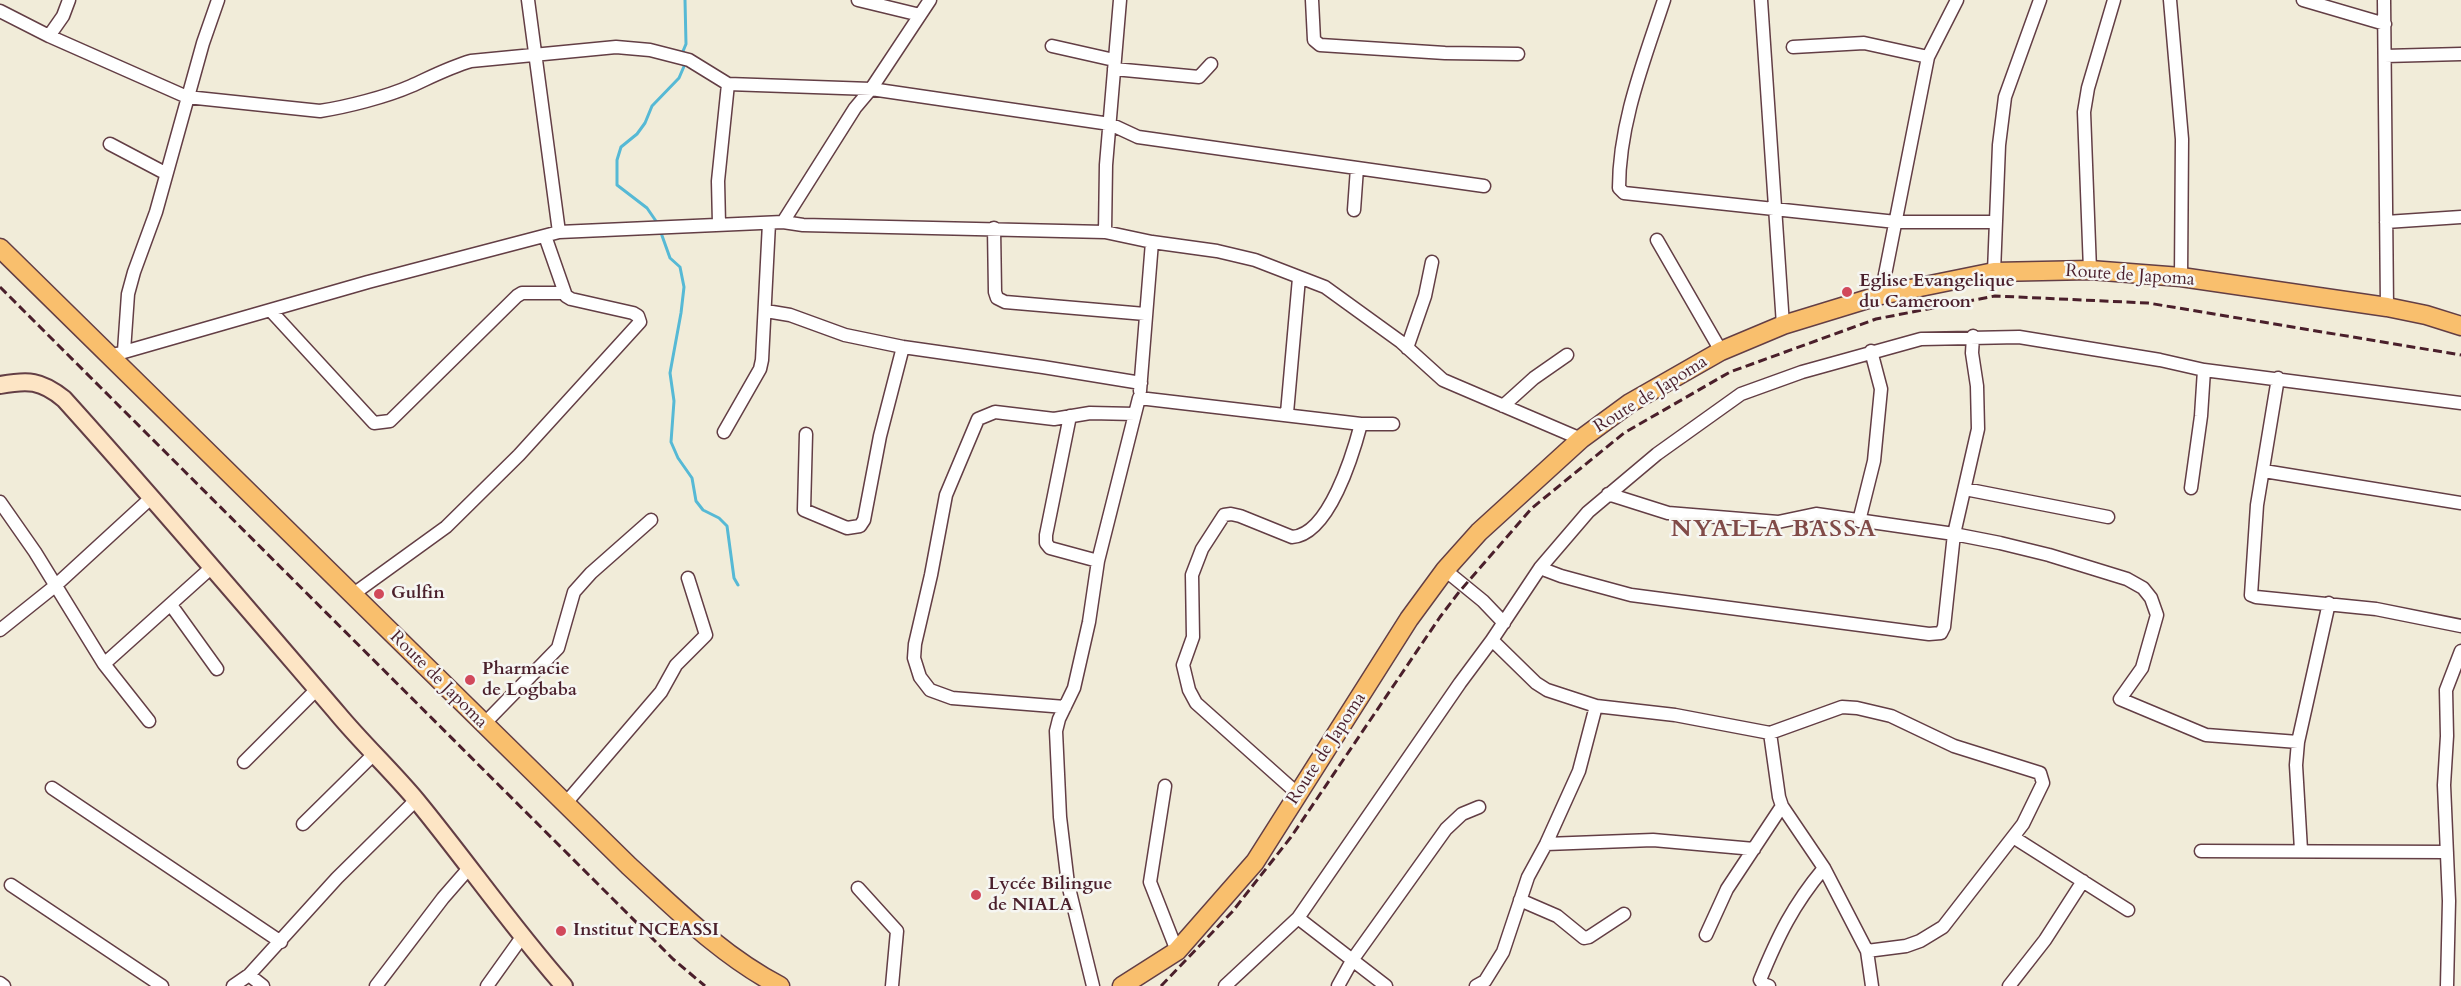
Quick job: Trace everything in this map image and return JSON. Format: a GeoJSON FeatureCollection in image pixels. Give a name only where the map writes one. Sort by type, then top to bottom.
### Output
{"type":"FeatureCollection","features":[{"type":"Feature","properties":{"kind":"main road","name":"Route de Japoma"},"geometry":{"type":"LineString","coordinates":[[0,248],[117,354],[352,595],[565,804],[726,953],[753,972],[780,986]]}},
{"type":"Feature","properties":{"kind":"main road","name":"Route de Japoma"},"geometry":{"type":"LineString","coordinates":[[1122,986],[1177,951],[1238,885],[1255,862],[1409,619],[1445,570],[1479,532],[1581,439],[1640,397],[1721,351],[1783,325],[1881,295],[1994,272],[2090,270],[2181,277],[2387,307],[2426,315],[2461,327]]}},
{"type":"Feature","properties":{"kind":"main road"},"geometry":{"type":"LineString","coordinates":[[0,385],[34,382],[51,388],[64,399],[416,800],[522,937],[564,986]]}},
{"type":"Feature","properties":{"kind":"street"},"geometry":{"type":"LineString","coordinates":[[50,36],[63,16],[69,0]]}},
{"type":"Feature","properties":{"kind":"street"},"geometry":{"type":"LineString","coordinates":[[218,0],[187,97],[156,212],[134,272],[117,354],[368,282],[559,232],[783,222],[803,225],[1105,232],[1152,242],[1217,251],[1255,260],[1325,286],[1407,348],[1443,380],[1581,439]]}},
{"type":"Feature","properties":{"kind":"street"},"geometry":{"type":"LineString","coordinates":[[528,0],[559,232]]}},
{"type":"Feature","properties":{"kind":"street"},"geometry":{"type":"LineString","coordinates":[[858,0],[920,15]]}},
{"type":"Feature","properties":{"kind":"street"},"geometry":{"type":"LineString","coordinates":[[783,222],[855,108],[871,89],[930,0]]}},
{"type":"Feature","properties":{"kind":"street"},"geometry":{"type":"LineString","coordinates":[[1105,232],[1106,165],[1120,0]]}},
{"type":"Feature","properties":{"kind":"street"},"geometry":{"type":"LineString","coordinates":[[1312,0],[1314,40],[1320,45],[1445,53],[1518,54]]}},
{"type":"Feature","properties":{"kind":"street"},"geometry":{"type":"LineString","coordinates":[[1664,0],[1637,84],[1620,154],[1620,188],[1624,193],[1896,222],[1996,222]]}},
{"type":"Feature","properties":{"kind":"street"},"geometry":{"type":"LineString","coordinates":[[1761,0],[1783,325]]}},
{"type":"Feature","properties":{"kind":"street"},"geometry":{"type":"LineString","coordinates":[[1881,295],[1928,57],[1957,0]]}},
{"type":"Feature","properties":{"kind":"street"},"geometry":{"type":"LineString","coordinates":[[1994,272],[1999,145],[2005,97],[2040,0]]}},
{"type":"Feature","properties":{"kind":"street"},"geometry":{"type":"LineString","coordinates":[[2090,270],[2084,112],[2088,88],[2114,0]]}},
{"type":"Feature","properties":{"kind":"street"},"geometry":{"type":"LineString","coordinates":[[2170,0],[2182,139],[2181,277]]}},
{"type":"Feature","properties":{"kind":"street"},"geometry":{"type":"LineString","coordinates":[[2302,0],[2385,24]]}},
{"type":"Feature","properties":{"kind":"street"},"geometry":{"type":"LineString","coordinates":[[2384,0],[2387,307]]}},
{"type":"Feature","properties":{"kind":"street"},"geometry":{"type":"LineString","coordinates":[[0,11],[50,36],[187,97],[320,111],[408,87],[450,67],[471,61],[534,53],[616,47],[650,50],[688,60],[728,84],[871,89],[1110,124],[1138,137],[1484,186]]}},
{"type":"Feature","properties":{"kind":"street"},"geometry":{"type":"LineString","coordinates":[[1793,47],[1864,43],[1928,57]]}},
{"type":"Feature","properties":{"kind":"street"},"geometry":{"type":"LineString","coordinates":[[1052,46],[1114,64],[1199,77],[1211,64]]}},
{"type":"Feature","properties":{"kind":"street"},"geometry":{"type":"LineString","coordinates":[[2385,56],[2461,54]]}},
{"type":"Feature","properties":{"kind":"street"},"geometry":{"type":"LineString","coordinates":[[719,224],[718,181],[728,84]]}},
{"type":"Feature","properties":{"kind":"street"},"geometry":{"type":"LineString","coordinates":[[110,144],[165,173]]}},
{"type":"Feature","properties":{"kind":"street"},"geometry":{"type":"LineString","coordinates":[[1354,210],[1357,168]]}},
{"type":"Feature","properties":{"kind":"street"},"geometry":{"type":"LineString","coordinates":[[2386,222],[2461,217]]}},
{"type":"Feature","properties":{"kind":"street"},"geometry":{"type":"LineString","coordinates":[[724,432],[760,369],[765,341],[769,223]]}},
{"type":"Feature","properties":{"kind":"street"},"geometry":{"type":"LineString","coordinates":[[994,228],[995,292],[998,298],[1005,302],[1145,314]]}},
{"type":"Feature","properties":{"kind":"street"},"geometry":{"type":"LineString","coordinates":[[352,595],[446,527],[519,455],[640,322],[638,316],[633,313],[571,299],[564,292],[545,236]]}},
{"type":"Feature","properties":{"kind":"street"},"geometry":{"type":"LineString","coordinates":[[1657,240],[1721,351]]}},
{"type":"Feature","properties":{"kind":"street"},"geometry":{"type":"LineString","coordinates":[[1093,986],[1068,884],[1060,817],[1056,731],[1059,719],[1074,688],[1080,664],[1098,561],[1139,398],[1152,242]]}},
{"type":"Feature","properties":{"kind":"street"},"geometry":{"type":"LineString","coordinates":[[1407,348],[1425,296],[1432,262]]}},
{"type":"Feature","properties":{"kind":"street"},"geometry":{"type":"LineString","coordinates":[[1287,413],[1299,278]]}},
{"type":"Feature","properties":{"kind":"street"},"geometry":{"type":"LineString","coordinates":[[271,311],[374,423],[382,423],[390,420],[517,296],[522,293],[564,292]]}},
{"type":"Feature","properties":{"kind":"street"},"geometry":{"type":"LineString","coordinates":[[766,311],[790,315],[845,335],[903,347],[1141,383]]}},
{"type":"Feature","properties":{"kind":"street"},"geometry":{"type":"LineString","coordinates":[[1540,568],[1631,595],[1941,633],[1944,627],[1954,534],[1978,429],[1977,386],[1972,353],[1973,336]]}},
{"type":"Feature","properties":{"kind":"street"},"geometry":{"type":"LineString","coordinates":[[1225,986],[1298,918],[1540,568],[1581,519],[1657,454],[1735,398],[1802,372],[1871,351],[1921,339],[1973,336],[2034,339],[2160,360],[2204,370],[2461,403]]}},
{"type":"Feature","properties":{"kind":"street"},"geometry":{"type":"LineString","coordinates":[[806,434],[804,510],[847,528],[861,526],[880,436],[903,347]]}},
{"type":"Feature","properties":{"kind":"street"},"geometry":{"type":"LineString","coordinates":[[1859,520],[1874,461],[1881,389],[1871,351]]}},
{"type":"Feature","properties":{"kind":"street"},"geometry":{"type":"LineString","coordinates":[[1503,406],[1534,378],[1567,355]]}},
{"type":"Feature","properties":{"kind":"street"},"geometry":{"type":"LineString","coordinates":[[2191,488],[2201,416],[2204,370]]}},
{"type":"Feature","properties":{"kind":"street"},"geometry":{"type":"LineString","coordinates":[[2278,378],[2257,505],[2249,592],[2256,597],[2376,609],[2461,626]]}},
{"type":"Feature","properties":{"kind":"street"},"geometry":{"type":"LineString","coordinates":[[1139,398],[1287,413],[1361,424],[1393,424]]}},
{"type":"Feature","properties":{"kind":"street"},"geometry":{"type":"LineString","coordinates":[[1065,707],[952,698],[927,687],[920,677],[914,658],[915,644],[946,495],[978,419],[987,414],[995,412],[1047,418],[1090,413],[1135,414]]}},
{"type":"Feature","properties":{"kind":"street"},"geometry":{"type":"LineString","coordinates":[[1070,416],[1046,543],[1050,548],[1098,561]]}},
{"type":"Feature","properties":{"kind":"street"},"geometry":{"type":"LineString","coordinates":[[1298,794],[1196,703],[1189,690],[1183,664],[1193,637],[1192,576],[1202,549],[1224,515],[1240,516],[1292,537],[1300,536],[1311,529],[1337,490],[1351,459],[1361,424]]}},
{"type":"Feature","properties":{"kind":"street"},"geometry":{"type":"LineString","coordinates":[[2264,471],[2461,503]]}},
{"type":"Feature","properties":{"kind":"street"},"geometry":{"type":"LineString","coordinates":[[1965,489],[2108,517]]}},
{"type":"Feature","properties":{"kind":"street"},"geometry":{"type":"LineString","coordinates":[[1608,494],[1668,513],[1778,522],[1816,514],[1954,534],[2073,561],[2127,579],[2143,588],[2156,606],[2157,615],[2142,669],[2120,699],[2206,735],[2298,742]]}},
{"type":"Feature","properties":{"kind":"street"},"geometry":{"type":"LineString","coordinates":[[0,630],[55,586],[152,497]]}},
{"type":"Feature","properties":{"kind":"street"},"geometry":{"type":"LineString","coordinates":[[0,502],[35,552],[104,663],[149,721]]}},
{"type":"Feature","properties":{"kind":"street"},"geometry":{"type":"LineString","coordinates":[[483,725],[558,648],[574,592],[591,573],[651,520]]}},
{"type":"Feature","properties":{"kind":"street"},"geometry":{"type":"LineString","coordinates":[[104,663],[212,567]]}},
{"type":"Feature","properties":{"kind":"street"},"geometry":{"type":"LineString","coordinates":[[1445,570],[1483,601],[1504,623]]}},
{"type":"Feature","properties":{"kind":"street"},"geometry":{"type":"LineString","coordinates":[[565,804],[661,692],[676,665],[706,635],[688,578]]}},
{"type":"Feature","properties":{"kind":"street"},"geometry":{"type":"LineString","coordinates":[[2301,850],[2296,765],[2298,742],[2329,603]]}},
{"type":"Feature","properties":{"kind":"street"},"geometry":{"type":"LineString","coordinates":[[171,605],[217,669]]}},
{"type":"Feature","properties":{"kind":"street"},"geometry":{"type":"LineString","coordinates":[[1492,640],[1542,686],[1596,706],[1675,716],[1770,733],[1842,707],[1857,708],[1891,716],[1954,746],[2040,772],[2043,783],[2023,824],[1943,927],[1920,941],[1906,946],[1867,951]]}},
{"type":"Feature","properties":{"kind":"street"},"geometry":{"type":"LineString","coordinates":[[2447,986],[2455,900],[2447,852],[2444,785],[2447,736],[2446,690],[2461,651]]}},
{"type":"Feature","properties":{"kind":"street"},"geometry":{"type":"LineString","coordinates":[[244,762],[317,689]]}},
{"type":"Feature","properties":{"kind":"street"},"geometry":{"type":"LineString","coordinates":[[1476,986],[1485,981],[1496,967],[1503,952],[1528,877],[1579,771],[1596,706]]}},
{"type":"Feature","properties":{"kind":"street"},"geometry":{"type":"LineString","coordinates":[[1770,733],[1782,806],[1824,868],[1867,951],[1872,986]]}},
{"type":"Feature","properties":{"kind":"street"},"geometry":{"type":"LineString","coordinates":[[303,824],[374,753]]}},
{"type":"Feature","properties":{"kind":"street"},"geometry":{"type":"LineString","coordinates":[[1166,786],[1150,882],[1177,951]]}},
{"type":"Feature","properties":{"kind":"street"},"geometry":{"type":"LineString","coordinates":[[52,788],[280,942]]}},
{"type":"Feature","properties":{"kind":"street"},"geometry":{"type":"LineString","coordinates":[[233,986],[249,975],[337,878],[416,800]]}},
{"type":"Feature","properties":{"kind":"street"},"geometry":{"type":"LineString","coordinates":[[1706,935],[1722,898],[1782,806]]}},
{"type":"Feature","properties":{"kind":"street"},"geometry":{"type":"LineString","coordinates":[[1338,986],[1353,959],[1446,829],[1462,814],[1479,807]]}},
{"type":"Feature","properties":{"kind":"street"},"geometry":{"type":"LineString","coordinates":[[2013,837],[2128,910]]}},
{"type":"Feature","properties":{"kind":"street"},"geometry":{"type":"LineString","coordinates":[[1546,843],[1653,840],[1754,849]]}},
{"type":"Feature","properties":{"kind":"street"},"geometry":{"type":"LineString","coordinates":[[2201,851],[2447,852]]}},
{"type":"Feature","properties":{"kind":"street"},"geometry":{"type":"LineString","coordinates":[[376,986],[443,898],[470,867]]}},
{"type":"Feature","properties":{"kind":"street"},"geometry":{"type":"LineString","coordinates":[[1769,986],[1762,984],[1761,981],[1779,933],[1799,898],[1824,868]]}},
{"type":"Feature","properties":{"kind":"street"},"geometry":{"type":"LineString","coordinates":[[2009,986],[2045,940],[2083,880]]}},
{"type":"Feature","properties":{"kind":"street"},"geometry":{"type":"LineString","coordinates":[[11,885],[162,986]]}},
{"type":"Feature","properties":{"kind":"street"},"geometry":{"type":"LineString","coordinates":[[858,888],[897,931],[892,986]]}},
{"type":"Feature","properties":{"kind":"street"},"geometry":{"type":"LineString","coordinates":[[1520,900],[1557,916],[1584,938],[1624,914]]}},
{"type":"Feature","properties":{"kind":"street"},"geometry":{"type":"LineString","coordinates":[[1298,918],[1386,986]]}},
{"type":"Feature","properties":{"kind":"street"},"geometry":{"type":"LineString","coordinates":[[487,986],[522,937]]}},
{"type":"Feature","properties":{"kind":"street"},"geometry":{"type":"LineString","coordinates":[[2448,967],[2461,967]]}},
{"type":"Feature","properties":{"kind":"street"},"geometry":{"type":"LineString","coordinates":[[249,975],[263,986]]}},
{"type":"Feature","properties":{"kind":"street"},"geometry":{"type":"LineString","coordinates":[[0,983],[4,986]]}},
{"type":"Feature","properties":{"kind":"waterway"},"geometry":{"type":"LineString","coordinates":[[681,56],[686,44],[685,0]]}},
{"type":"Feature","properties":{"kind":"waterway"},"geometry":{"type":"LineString","coordinates":[[658,224],[647,208],[617,185],[617,160],[621,147],[637,134],[645,123],[652,106],[679,78],[685,64]]}},
{"type":"Feature","properties":{"kind":"waterway"},"geometry":{"type":"LineString","coordinates":[[660,230],[670,258],[680,267],[684,287],[670,373],[674,401],[671,442],[678,458],[692,478],[696,501],[703,510],[719,518],[727,526],[734,578],[738,585]]}},
{"type":"Feature","properties":{"kind":"railway"},"geometry":{"type":"LineString","coordinates":[[0,287],[673,959],[705,986]]}},
{"type":"Feature","properties":{"kind":"railway"},"geometry":{"type":"LineString","coordinates":[[1161,986],[1232,912],[1291,837],[1440,617],[1532,508],[1624,433],[1730,372],[1876,319],[1995,296],[2148,303],[2461,355]]}},
{"type":"Feature","properties":{"kind":"place","name":"Eglise Evangelique du Cameroon"},"geometry":{"type":"Point","coordinates":[1847,292]}},
{"type":"Feature","properties":{"kind":"place","name":"Gulfin"},"geometry":{"type":"Point","coordinates":[379,594]}},
{"type":"Feature","properties":{"kind":"place","name":"Pharmacie de Logbaba"},"geometry":{"type":"Point","coordinates":[470,680]}},
{"type":"Feature","properties":{"kind":"place","name":"Lycée Bilingue de NIALA"},"geometry":{"type":"Point","coordinates":[976,895]}},
{"type":"Feature","properties":{"kind":"place","name":"Institut NCEASSI"},"geometry":{"type":"Point","coordinates":[561,931]}},
{"type":"Feature","properties":{"kind":"district","name":"NYALLA BASSA"},"geometry":{"type":"Point","coordinates":[1774,530]}}]}
